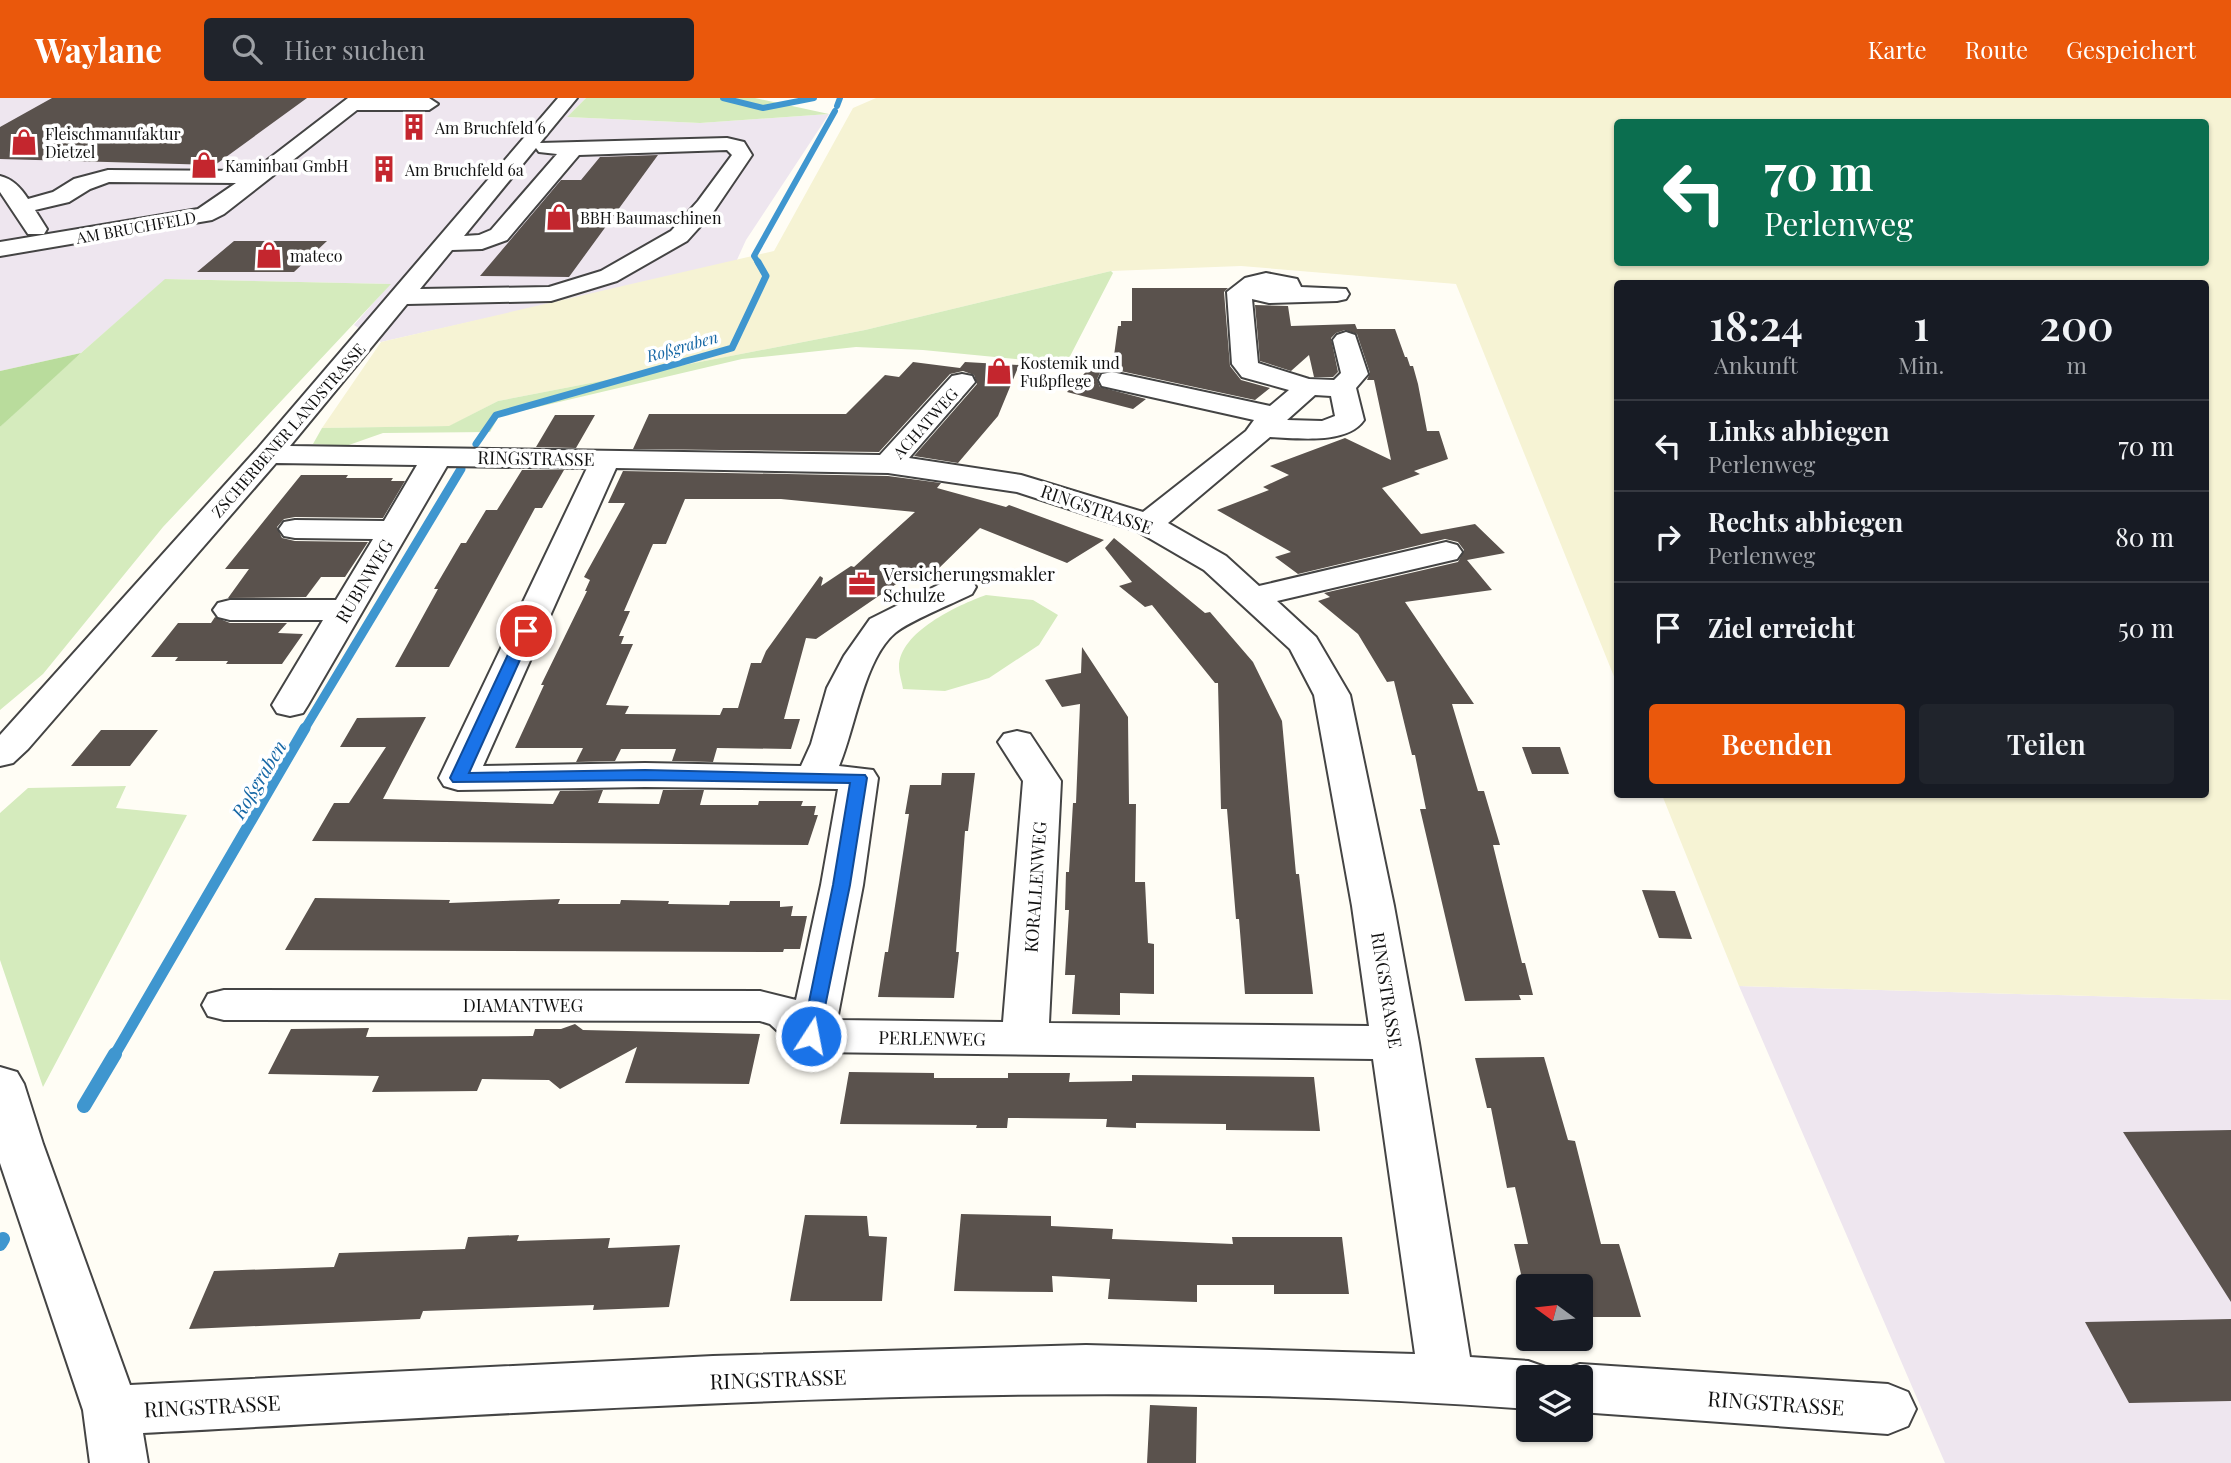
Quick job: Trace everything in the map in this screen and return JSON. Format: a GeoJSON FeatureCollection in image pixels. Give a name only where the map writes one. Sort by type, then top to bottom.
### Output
{"type":"FeatureCollection","features":[{"type":"Feature","properties":{"kind":"street","name":"ZSCHERBENER LANDSTRASSE"},"geometry":{"type":"LineString","coordinates":[[0,755],[268,454],[568,98]]}},
{"type":"Feature","properties":{"kind":"street"},"geometry":{"type":"LineString","coordinates":[[356,101],[429,104]]}},
{"type":"Feature","properties":{"kind":"street","name":"AM BRUCHFELD"},"geometry":{"type":"LineString","coordinates":[[0,249],[183,221],[204,215],[356,101]]}},
{"type":"Feature","properties":{"kind":"street"},"geometry":{"type":"LineString","coordinates":[[400,297],[551,294],[609,276],[678,236],[706,206],[742,155],[737,146],[727,144],[528,148]]}},
{"type":"Feature","properties":{"kind":"street"},"geometry":{"type":"LineString","coordinates":[[447,243],[482,242],[499,235],[573,149]]}},
{"type":"Feature","properties":{"kind":"street"},"geometry":{"type":"LineString","coordinates":[[22,207],[49,201],[82,184],[108,176],[258,177]]}},
{"type":"Feature","properties":{"kind":"street"},"geometry":{"type":"LineString","coordinates":[[3,187],[22,207],[45,242]]}},
{"type":"Feature","properties":{"kind":"street"},"geometry":{"type":"LineString","coordinates":[[1338,294],[1283,294],[1290,290],[1288,284],[1270,280],[1254,283],[1249,288],[1252,291],[1239,292],[1245,364],[1251,372],[1307,387],[1341,388],[1355,374],[1346,340]]}},
{"type":"Feature","properties":{"kind":"street"},"geometry":{"type":"LineString","coordinates":[[1112,380],[1268,422],[1325,430],[1350,420],[1341,388]]}},
{"type":"Feature","properties":{"kind":"street","name":"ACHATWEG"},"geometry":{"type":"LineString","coordinates":[[888,464],[962,382]]}},
{"type":"Feature","properties":{"kind":"street"},"geometry":{"type":"LineString","coordinates":[[1148,524],[1256,437],[1268,422],[1307,387]]}},
{"type":"Feature","properties":{"kind":"street","name":"RINGSTRASSE"},"geometry":{"type":"LineString","coordinates":[[268,454],[888,464],[1021,484],[1148,524],[1215,563],[1304,644],[1332,695],[1395,1043],[1446,1379]]}},
{"type":"Feature","properties":{"kind":"street","name":"RUBINWEG"},"geometry":{"type":"LineString","coordinates":[[290,705],[437,457]]}},
{"type":"Feature","properties":{"kind":"street"},"geometry":{"type":"LineString","coordinates":[[606,459],[458,778],[645,775],[859,778],[842,885],[811,1036]]}},
{"type":"Feature","properties":{"kind":"street"},"geometry":{"type":"LineString","coordinates":[[295,529],[395,530]]}},
{"type":"Feature","properties":{"kind":"street"},"geometry":{"type":"LineString","coordinates":[[1253,597],[1446,552]]}},
{"type":"Feature","properties":{"kind":"street"},"geometry":{"type":"LineString","coordinates":[[816,776],[830,744],[845,688],[861,656],[883,626],[960,587]]}},
{"type":"Feature","properties":{"kind":"street"},"geometry":{"type":"LineString","coordinates":[[230,610],[346,610]]}},
{"type":"Feature","properties":{"kind":"street","name":"KORALLENWEG"},"geometry":{"type":"LineString","coordinates":[[1017,741],[1042,780],[1025,1039]]}},
{"type":"Feature","properties":{"kind":"street","name":"DIAMANTWEG"},"geometry":{"type":"LineString","coordinates":[[224,1005],[760,1006],[785,1012],[811,1036]]}},
{"type":"Feature","properties":{"kind":"street","name":"PERLENWEG"},"geometry":{"type":"LineString","coordinates":[[811,1036],[1395,1043]]}},
{"type":"Feature","properties":{"kind":"street"},"geometry":{"type":"LineString","coordinates":[[0,1084],[18,1144],[111,1410],[118,1463]]}},
{"type":"Feature","properties":{"kind":"street","name":"RINGSTRASSE"},"geometry":{"type":"LineString","coordinates":[[111,1410],[713,1380],[1086,1369],[1446,1379],[1516,1384]]}},
{"type":"Feature","properties":{"kind":"street","name":"RINGSTRASSE"},"geometry":{"type":"LineString","coordinates":[[1593,1389],[1888,1409]]}},
{"type":"Feature","properties":{"kind":"shaded area"},"geometry":{"type":"Polygon","coordinates":[[[0,98],[586,98],[567,117],[700,123],[829,114],[746,240],[736,262],[381,342],[354,325],[390,284],[166,279],[81,353],[0,371],[0,98]]]}},
{"type":"Feature","properties":{"kind":"shaded area"},"geometry":{"type":"Polygon","coordinates":[[[876,98],[2231,98],[2231,1000],[1739,986],[1663,798],[2209,798],[2209,280],[1614,280],[1614,677],[1456,284],[1241,266],[1111,271],[865,330],[498,401],[450,426],[322,428],[381,342],[774,251],[853,108],[876,98]]]}},
{"type":"Feature","properties":{"kind":"shaded area"},"geometry":{"type":"Polygon","coordinates":[[[1739,986],[2231,1000],[2231,1463],[1945,1463],[1739,986]]]}},
{"type":"Feature","properties":{"kind":"green space"},"geometry":{"type":"Polygon","coordinates":[[[586,98],[755,98],[829,114],[700,123],[567,117],[586,98]]]}},
{"type":"Feature","properties":{"kind":"green space"},"geometry":{"type":"Polygon","coordinates":[[[1111,271],[1113,273],[1066,364],[923,350],[856,347],[742,359],[499,416],[490,432],[383,433],[346,446],[313,444],[322,428],[449,426],[498,401],[865,330],[1111,271]]]}},
{"type":"Feature","properties":{"kind":"green space"},"geometry":{"type":"Polygon","coordinates":[[[165,279],[391,284],[163,527],[43,674],[0,710],[0,427],[165,279]]]}},
{"type":"Feature","properties":{"kind":"green space"},"geometry":{"type":"Polygon","coordinates":[[[81,353],[0,427],[0,371],[81,353]]]}},
{"type":"Feature","properties":{"kind":"green space"},"geometry":{"type":"Polygon","coordinates":[[[986,595],[1033,600],[1058,615],[1039,645],[989,678],[945,691],[903,689],[899,667],[909,642],[919,631],[946,613],[986,595]]]}},
{"type":"Feature","properties":{"kind":"green space"},"geometry":{"type":"Polygon","coordinates":[[[126,786],[116,808],[187,815],[43,1087],[0,960],[0,813],[28,788],[126,786]]]}},
{"type":"Feature","properties":{"kind":"building"},"geometry":{"type":"Polygon","coordinates":[[[52,98],[307,98],[215,165],[0,159],[0,127],[52,98]]]}},
{"type":"Feature","properties":{"kind":"building"},"geometry":{"type":"Polygon","coordinates":[[[658,155],[569,277],[480,276],[561,180],[581,180],[600,157],[658,155]]]}},
{"type":"Feature","properties":{"kind":"building"},"geometry":{"type":"Polygon","coordinates":[[[234,241],[327,241],[294,272],[197,272],[234,241]]]}},
{"type":"Feature","properties":{"kind":"building"},"geometry":{"type":"Polygon","coordinates":[[[1132,288],[1228,288],[1224,292],[1230,366],[1241,380],[1270,388],[1255,400],[1111,369],[1100,373],[1097,379],[1100,387],[1146,399],[1133,409],[1067,392],[1097,360],[1113,363],[1118,326],[1121,326],[1121,321],[1132,321],[1132,288]]]}},
{"type":"Feature","properties":{"kind":"building"},"geometry":{"type":"Polygon","coordinates":[[[1255,305],[1288,306],[1291,326],[1355,324],[1357,329],[1395,329],[1405,357],[1410,366],[1413,366],[1427,431],[1439,431],[1448,459],[1414,471],[1420,474],[1382,488],[1421,534],[1475,524],[1505,553],[1467,560],[1492,590],[1405,602],[1474,704],[1452,704],[1478,791],[1484,791],[1500,845],[1493,845],[1522,963],[1525,963],[1533,995],[1519,995],[1521,1000],[1465,1001],[1420,809],[1426,809],[1415,755],[1412,755],[1394,681],[1387,682],[1358,634],[1318,601],[1330,597],[1324,593],[1458,562],[1464,550],[1458,542],[1445,539],[1298,574],[1275,557],[1291,552],[1217,510],[1269,490],[1263,487],[1289,475],[1270,466],[1345,438],[1391,460],[1374,380],[1367,380],[1370,373],[1357,334],[1345,330],[1331,338],[1338,372],[1333,377],[1314,377],[1309,355],[1291,371],[1260,361],[1255,305]]]}},
{"type":"Feature","properties":{"kind":"building"},"geometry":{"type":"Polygon","coordinates":[[[913,362],[960,368],[965,362],[1019,365],[998,416],[958,463],[914,456],[977,384],[974,375],[963,371],[950,374],[879,452],[633,449],[649,414],[846,414],[885,375],[899,377],[913,362]]]}},
{"type":"Feature","properties":{"kind":"building"},"geometry":{"type":"Polygon","coordinates":[[[555,415],[595,415],[576,448],[536,447],[555,415]]]}},
{"type":"Feature","properties":{"kind":"building"},"geometry":{"type":"Polygon","coordinates":[[[522,470],[564,470],[542,508],[535,508],[449,667],[395,667],[438,589],[434,589],[461,543],[466,543],[486,510],[497,510],[522,470]]]}},
{"type":"Feature","properties":{"kind":"building"},"geometry":{"type":"Polygon","coordinates":[[[623,471],[888,476],[941,483],[937,488],[1006,507],[1009,505],[1104,540],[1067,563],[980,528],[934,573],[918,569],[816,639],[806,638],[784,719],[800,719],[791,749],[717,748],[713,762],[672,761],[676,749],[621,749],[615,761],[576,762],[583,748],[515,748],[544,685],[541,685],[587,591],[590,580],[584,577],[625,503],[608,503],[623,471]],[[685,499],[666,544],[653,544],[624,611],[630,611],[619,636],[624,636],[621,644],[633,644],[606,705],[629,706],[625,714],[720,715],[723,708],[738,708],[751,663],[761,663],[766,651],[820,576],[823,578],[821,586],[851,566],[854,567],[915,512],[781,499],[685,499]]]}},
{"type":"Feature","properties":{"kind":"building"},"geometry":{"type":"Polygon","coordinates":[[[301,475],[348,475],[346,478],[393,478],[391,481],[405,481],[383,518],[295,517],[284,519],[277,527],[282,538],[295,541],[368,542],[345,577],[321,577],[306,597],[228,598],[249,569],[225,569],[301,475]]]}},
{"type":"Feature","properties":{"kind":"building"},"geometry":{"type":"Polygon","coordinates":[[[1114,538],[1205,613],[1210,612],[1253,662],[1282,721],[1296,874],[1299,874],[1313,994],[1245,994],[1227,809],[1221,809],[1218,683],[1215,683],[1152,605],[1145,607],[1119,586],[1132,582],[1105,548],[1114,538]]]}},
{"type":"Feature","properties":{"kind":"building"},"geometry":{"type":"Polygon","coordinates":[[[215,617],[230,623],[287,623],[278,633],[303,634],[282,664],[226,664],[228,661],[175,661],[178,657],[151,657],[178,623],[211,623],[215,617]]]}},
{"type":"Feature","properties":{"kind":"building"},"geometry":{"type":"Polygon","coordinates":[[[1082,647],[1128,717],[1129,804],[1136,804],[1135,882],[1145,882],[1148,943],[1154,944],[1154,994],[1120,993],[1120,1015],[1072,1014],[1075,975],[1065,975],[1069,910],[1065,910],[1066,872],[1069,872],[1073,803],[1076,803],[1080,704],[1062,707],[1045,680],[1081,673],[1082,647]]]}},
{"type":"Feature","properties":{"kind":"building"},"geometry":{"type":"Polygon","coordinates":[[[426,717],[383,799],[553,804],[560,791],[603,790],[598,803],[659,804],[663,790],[704,790],[700,805],[758,805],[759,801],[803,801],[801,806],[816,806],[814,815],[818,815],[808,845],[312,841],[334,803],[349,803],[386,747],[340,747],[357,718],[426,717]]]}},
{"type":"Feature","properties":{"kind":"building"},"geometry":{"type":"Polygon","coordinates":[[[101,730],[158,730],[130,766],[71,766],[101,730]]]}},
{"type":"Feature","properties":{"kind":"building"},"geometry":{"type":"Polygon","coordinates":[[[1522,747],[1560,747],[1569,774],[1532,774],[1522,747]]]}},
{"type":"Feature","properties":{"kind":"building"},"geometry":{"type":"Polygon","coordinates":[[[942,773],[975,773],[968,831],[965,831],[954,998],[878,997],[885,952],[888,952],[909,814],[905,814],[910,785],[941,785],[942,773]]]}},
{"type":"Feature","properties":{"kind":"building"},"geometry":{"type":"Polygon","coordinates":[[[1642,890],[1675,891],[1692,939],[1659,938],[1642,890]]]}},
{"type":"Feature","properties":{"kind":"building"},"geometry":{"type":"Polygon","coordinates":[[[315,898],[450,900],[449,903],[560,899],[558,904],[620,904],[621,900],[729,905],[730,901],[780,901],[780,907],[793,906],[791,916],[807,916],[800,949],[784,949],[783,952],[285,950],[315,898]]]}},
{"type":"Feature","properties":{"kind":"building"},"geometry":{"type":"Polygon","coordinates":[[[575,1024],[583,1030],[760,1034],[749,1084],[625,1083],[637,1047],[560,1089],[549,1080],[482,1079],[477,1091],[372,1092],[379,1076],[268,1074],[291,1029],[369,1028],[366,1037],[533,1036],[535,1029],[561,1029],[575,1024]]]}},
{"type":"Feature","properties":{"kind":"building"},"geometry":{"type":"Polygon","coordinates":[[[1544,1057],[1568,1140],[1575,1141],[1601,1244],[1619,1244],[1641,1317],[1593,1317],[1593,1274],[1521,1274],[1514,1244],[1528,1244],[1515,1187],[1507,1188],[1491,1108],[1487,1108],[1475,1058],[1544,1057]]]}},
{"type":"Feature","properties":{"kind":"building"},"geometry":{"type":"Polygon","coordinates":[[[849,1072],[934,1073],[934,1078],[1008,1078],[1008,1073],[1070,1073],[1069,1082],[1132,1081],[1132,1075],[1314,1077],[1320,1131],[1226,1130],[1226,1124],[1136,1123],[1136,1128],[1106,1127],[1107,1119],[1008,1118],[1007,1128],[976,1128],[977,1125],[840,1124],[849,1072]]]}},
{"type":"Feature","properties":{"kind":"building"},"geometry":{"type":"Polygon","coordinates":[[[2231,1130],[2231,1302],[2123,1132],[2231,1130]]]}},
{"type":"Feature","properties":{"kind":"building"},"geometry":{"type":"Polygon","coordinates":[[[961,1214],[1051,1216],[1051,1226],[1113,1229],[1112,1239],[1233,1244],[1232,1237],[1342,1237],[1349,1294],[1274,1294],[1274,1285],[1197,1285],[1197,1302],[1108,1299],[1110,1279],[1052,1276],[1053,1292],[954,1291],[961,1214]]]}},
{"type":"Feature","properties":{"kind":"building"},"geometry":{"type":"Polygon","coordinates":[[[805,1215],[867,1216],[869,1236],[887,1237],[882,1301],[790,1301],[805,1215]]]}},
{"type":"Feature","properties":{"kind":"building"},"geometry":{"type":"Polygon","coordinates":[[[519,1235],[517,1241],[610,1238],[608,1248],[680,1245],[669,1307],[593,1310],[594,1305],[423,1311],[420,1319],[189,1329],[214,1271],[334,1267],[339,1253],[465,1249],[468,1237],[519,1235]]]}},
{"type":"Feature","properties":{"kind":"building"},"geometry":{"type":"Polygon","coordinates":[[[2231,1319],[2231,1401],[2129,1403],[2085,1322],[2231,1319]]]}},
{"type":"Feature","properties":{"kind":"building"},"geometry":{"type":"Polygon","coordinates":[[[1150,1405],[1197,1407],[1196,1463],[1147,1463],[1150,1405]]]}},
{"type":"Feature","properties":{"kind":"waterway"},"geometry":{"type":"LineString","coordinates":[[723,98],[763,108],[814,98]]}},
{"type":"Feature","properties":{"kind":"waterway","name":"Roßgraben"},"geometry":{"type":"LineString","coordinates":[[837,106],[840,98]]}},
{"type":"Feature","properties":{"kind":"waterway","name":"Roßgraben"},"geometry":{"type":"LineString","coordinates":[[759,264],[754,256],[835,111]]}},
{"type":"Feature","properties":{"kind":"waterway","name":"Roßgraben"},"geometry":{"type":"LineString","coordinates":[[476,444],[496,415],[732,348],[766,276],[758,262]]}},
{"type":"Feature","properties":{"kind":"waterway","name":"Roßgraben"},"geometry":{"type":"LineString","coordinates":[[304,730],[461,469]]}},
{"type":"Feature","properties":{"kind":"waterway","name":"Roßgraben"},"geometry":{"type":"LineString","coordinates":[[114,1056],[305,728]]}},
{"type":"Feature","properties":{"kind":"waterway","name":"Roßgraben"},"geometry":{"type":"LineString","coordinates":[[84,1106],[115,1054]]}},
{"type":"Feature","properties":{"kind":"waterway","name":"Roßgraben"},"geometry":{"type":"LineString","coordinates":[[0,1244],[3,1239]]}},
{"type":"Feature","properties":{"kind":"place","name":"Am Bruchfeld 6"},"geometry":{"type":"Point","coordinates":[414,127]}},
{"type":"Feature","properties":{"kind":"place","name":"Fleischmanufaktur Dietzel"},"geometry":{"type":"Point","coordinates":[24,142]}},
{"type":"Feature","properties":{"kind":"place","name":"Kaminbau GmbH"},"geometry":{"type":"Point","coordinates":[204,165]}},
{"type":"Feature","properties":{"kind":"place","name":"Am Bruchfeld 6a"},"geometry":{"type":"Point","coordinates":[384,169]}},
{"type":"Feature","properties":{"kind":"place","name":"BBH Baumaschinen"},"geometry":{"type":"Point","coordinates":[559,217]}},
{"type":"Feature","properties":{"kind":"place","name":"mateco"},"geometry":{"type":"Point","coordinates":[269,255]}},
{"type":"Feature","properties":{"kind":"place","name":"Kostemik und Fußpflege"},"geometry":{"type":"Point","coordinates":[999,371]}},
{"type":"Feature","properties":{"kind":"place","name":"Versicherungsmakler Schulze"},"geometry":{"type":"Point","coordinates":[862,584]}},
{"type":"Feature","properties":{"kind":"route"},"geometry":{"type":"LineString","coordinates":[[526,631],[458,778],[645,775],[859,778],[842,885],[811,1036]]}}]}
